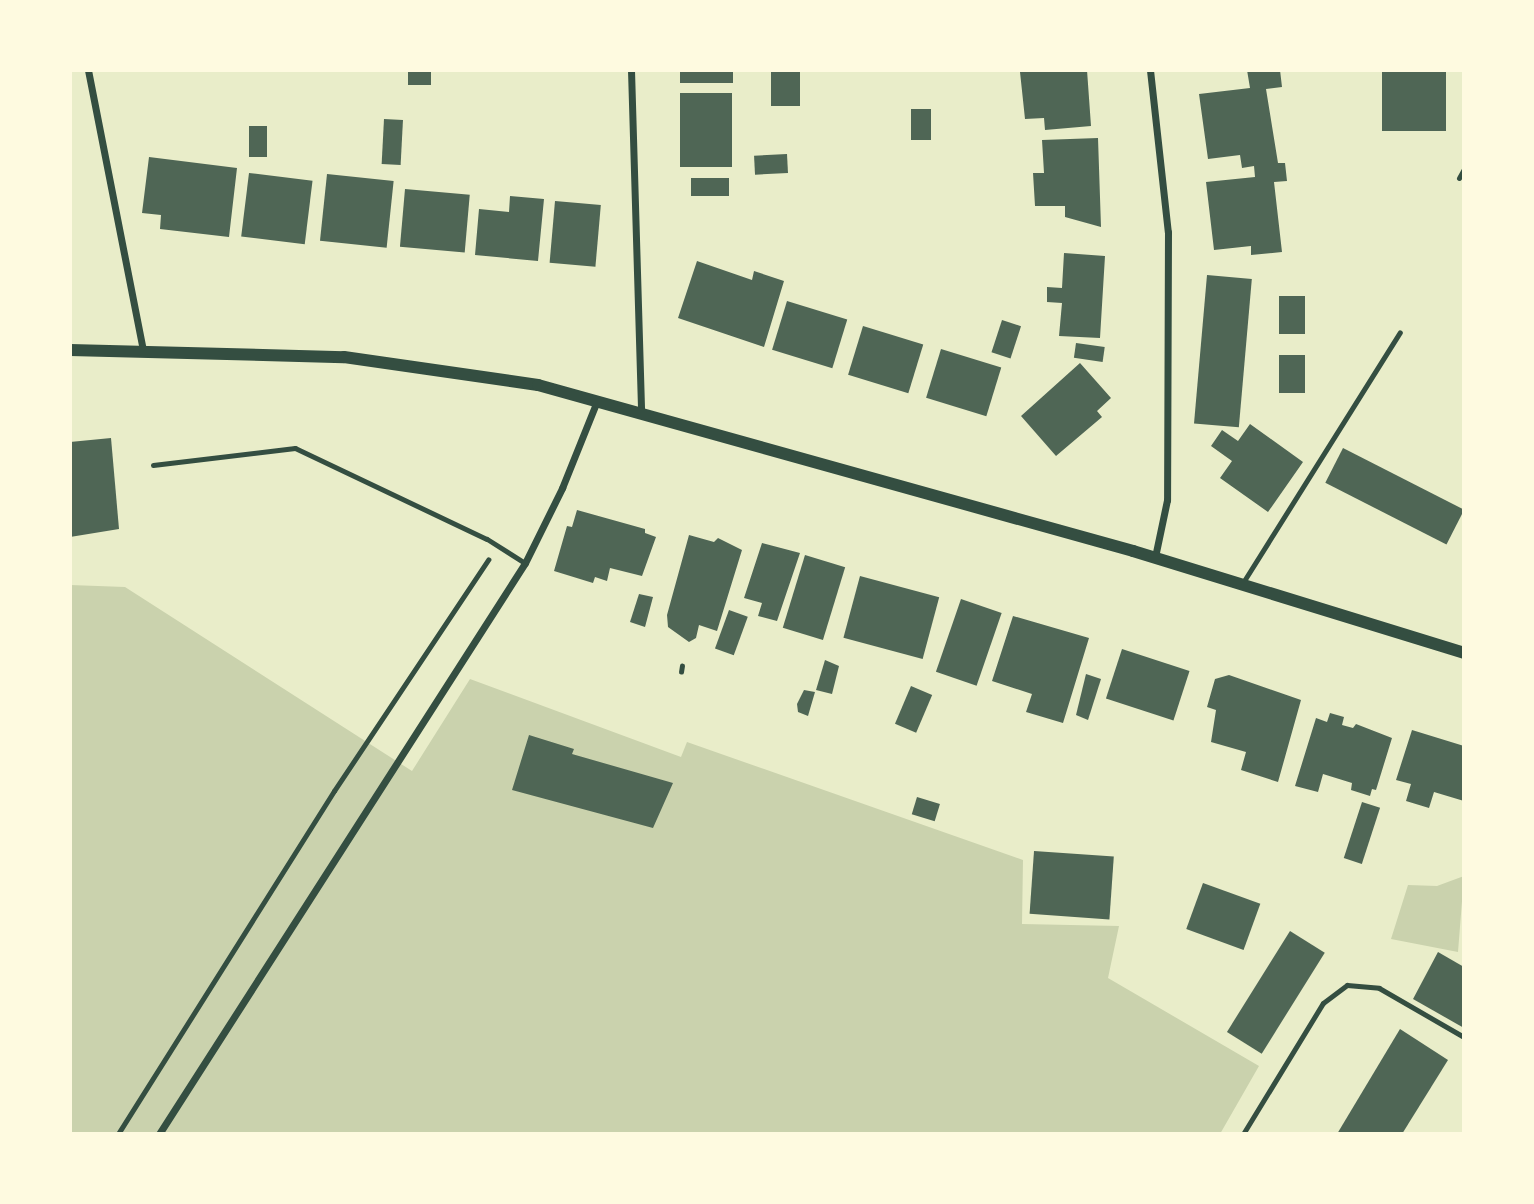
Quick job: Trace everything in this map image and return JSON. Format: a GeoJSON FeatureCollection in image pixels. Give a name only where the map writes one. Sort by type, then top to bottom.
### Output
{"type":"FeatureCollection","features":[{"type":"Feature","properties":{"kind":"street"},"geometry":{"type":"LineString","coordinates":[[88,70],[143,350]]}},
{"type":"Feature","properties":{"kind":"street"},"geometry":{"type":"LineString","coordinates":[[631,70],[641,414]]}},
{"type":"Feature","properties":{"kind":"street"},"geometry":{"type":"LineString","coordinates":[[1150,70],[1168,232],[1167,500],[1155,557]]}},
{"type":"Feature","properties":{"kind":"street"},"geometry":{"type":"LineString","coordinates":[[70,350],[143,350],[388,362],[538,385],[1155,557],[1464,653]]}},
{"type":"Feature","properties":{"kind":"street"},"geometry":{"type":"LineString","coordinates":[[159,1134],[525,563],[562,488],[597,401]]}},
{"type":"Feature","properties":{"kind":"lane"},"geometry":{"type":"LineString","coordinates":[[1460,178],[1464,169]]}},
{"type":"Feature","properties":{"kind":"lane"},"geometry":{"type":"LineString","coordinates":[[1242,584],[1400,332]]}},
{"type":"Feature","properties":{"kind":"lane"},"geometry":{"type":"LineString","coordinates":[[153,466],[295,448],[498,545],[525,563]]}},
{"type":"Feature","properties":{"kind":"lane"},"geometry":{"type":"LineString","coordinates":[[1243,1134],[1323,1003],[1347,985],[1379,988],[1464,1037]]}},
{"type":"Feature","properties":{"kind":"path"},"geometry":{"type":"LineString","coordinates":[[118,1134],[334,791],[498,545]]}},
{"type":"Feature","properties":{"kind":"green space"},"geometry":{"type":"Polygon","coordinates":[[[70,585],[125,587],[412,771],[470,679],[681,757],[687,742],[1023,860],[1022,924],[1119,926],[1108,978],[1259,1066],[1220,1134],[70,1134],[70,585]]]}},
{"type":"Feature","properties":{"kind":"green space"},"geometry":{"type":"Polygon","coordinates":[[[1464,876],[1458,952],[1391,939],[1408,885],[1437,886],[1464,876]]]}},
{"type":"Feature","properties":{"kind":"building"},"geometry":{"type":"Polygon","coordinates":[[[408,70],[431,70],[431,85],[408,85],[408,70]]]}},
{"type":"Feature","properties":{"kind":"building"},"geometry":{"type":"Polygon","coordinates":[[[680,70],[733,70],[733,83],[680,83],[680,70]]]}},
{"type":"Feature","properties":{"kind":"building"},"geometry":{"type":"Polygon","coordinates":[[[1010,70],[1087,70],[1091,126],[1045,130],[1044,118],[1025,119],[1020,72],[1010,70]]]}},
{"type":"Feature","properties":{"kind":"building"},"geometry":{"type":"Polygon","coordinates":[[[1247,70],[1280,70],[1282,87],[1266,89],[1278,163],[1285,163],[1287,181],[1274,182],[1282,252],[1251,255],[1251,246],[1214,250],[1206,182],[1255,177],[1254,166],[1242,168],[1240,155],[1208,159],[1199,94],[1250,88],[1247,70]]]}},
{"type":"Feature","properties":{"kind":"building"},"geometry":{"type":"Polygon","coordinates":[[[1382,70],[1446,70],[1446,131],[1382,131],[1382,70]]]}},
{"type":"Feature","properties":{"kind":"building"},"geometry":{"type":"Polygon","coordinates":[[[771,72],[800,72],[800,106],[771,106],[771,72]]]}},
{"type":"Feature","properties":{"kind":"building"},"geometry":{"type":"Polygon","coordinates":[[[680,93],[732,93],[732,167],[680,167],[680,93]]]}},
{"type":"Feature","properties":{"kind":"building"},"geometry":{"type":"Polygon","coordinates":[[[911,109],[931,109],[931,140],[911,140],[911,109]]]}},
{"type":"Feature","properties":{"kind":"building"},"geometry":{"type":"Polygon","coordinates":[[[384,119],[403,120],[401,165],[382,164],[384,119]]]}},
{"type":"Feature","properties":{"kind":"building"},"geometry":{"type":"Polygon","coordinates":[[[249,126],[267,126],[267,157],[249,157],[249,126]]]}},
{"type":"Feature","properties":{"kind":"building"},"geometry":{"type":"Polygon","coordinates":[[[1098,138],[1101,227],[1065,217],[1065,206],[1035,206],[1033,173],[1044,173],[1042,140],[1098,138]]]}},
{"type":"Feature","properties":{"kind":"building"},"geometry":{"type":"Polygon","coordinates":[[[787,154],[788,173],[755,175],[754,156],[787,154]]]}},
{"type":"Feature","properties":{"kind":"building"},"geometry":{"type":"Polygon","coordinates":[[[149,157],[237,168],[229,237],[160,229],[161,215],[142,213],[149,157]]]}},
{"type":"Feature","properties":{"kind":"building"},"geometry":{"type":"Polygon","coordinates":[[[249,173],[313,181],[305,244],[241,237],[249,173]]]}},
{"type":"Feature","properties":{"kind":"building"},"geometry":{"type":"Polygon","coordinates":[[[327,174],[394,181],[387,248],[320,241],[327,174]]]}},
{"type":"Feature","properties":{"kind":"building"},"geometry":{"type":"Polygon","coordinates":[[[691,178],[729,178],[729,196],[691,196],[691,178]]]}},
{"type":"Feature","properties":{"kind":"building"},"geometry":{"type":"Polygon","coordinates":[[[405,189],[470,195],[465,252],[400,247],[405,189]]]}},
{"type":"Feature","properties":{"kind":"building"},"geometry":{"type":"Polygon","coordinates":[[[510,196],[544,199],[538,261],[475,255],[479,209],[509,212],[510,196]]]}},
{"type":"Feature","properties":{"kind":"building"},"geometry":{"type":"Polygon","coordinates":[[[555,201],[601,205],[595,267],[550,263],[555,201]]]}},
{"type":"Feature","properties":{"kind":"building"},"geometry":{"type":"Polygon","coordinates":[[[1064,253],[1105,256],[1100,338],[1059,336],[1062,303],[1047,302],[1047,287],[1062,288],[1064,253]]]}},
{"type":"Feature","properties":{"kind":"building"},"geometry":{"type":"Polygon","coordinates":[[[697,261],[752,280],[754,271],[784,281],[764,347],[678,318],[697,261]]]}},
{"type":"Feature","properties":{"kind":"building"},"geometry":{"type":"Polygon","coordinates":[[[1207,275],[1252,279],[1239,427],[1194,423],[1207,275]]]}},
{"type":"Feature","properties":{"kind":"building"},"geometry":{"type":"Polygon","coordinates":[[[1279,296],[1305,296],[1305,334],[1279,334],[1279,296]]]}},
{"type":"Feature","properties":{"kind":"building"},"geometry":{"type":"Polygon","coordinates":[[[787,301],[847,319],[832,368],[772,350],[787,301]]]}},
{"type":"Feature","properties":{"kind":"building"},"geometry":{"type":"Polygon","coordinates":[[[1002,320],[1021,326],[1011,359],[991,352],[1002,320]]]}},
{"type":"Feature","properties":{"kind":"building"},"geometry":{"type":"Polygon","coordinates":[[[863,326],[923,344],[908,393],[848,375],[863,326]]]}},
{"type":"Feature","properties":{"kind":"building"},"geometry":{"type":"Polygon","coordinates":[[[1076,343],[1105,347],[1103,362],[1074,358],[1076,343]]]}},
{"type":"Feature","properties":{"kind":"building"},"geometry":{"type":"Polygon","coordinates":[[[941,349],[1001,367],[986,416],[926,398],[941,349]]]}},
{"type":"Feature","properties":{"kind":"building"},"geometry":{"type":"Polygon","coordinates":[[[1279,355],[1305,355],[1305,393],[1279,393],[1279,355]]]}},
{"type":"Feature","properties":{"kind":"building"},"geometry":{"type":"Polygon","coordinates":[[[1080,363],[1111,398],[1097,411],[1102,417],[1056,456],[1021,416],[1080,363]]]}},
{"type":"Feature","properties":{"kind":"building"},"geometry":{"type":"Polygon","coordinates":[[[1250,424],[1303,462],[1268,512],[1220,478],[1232,461],[1211,446],[1222,430],[1238,441],[1250,424]]]}},
{"type":"Feature","properties":{"kind":"building"},"geometry":{"type":"Polygon","coordinates":[[[111,438],[119,529],[70,537],[70,442],[111,438]]]}},
{"type":"Feature","properties":{"kind":"building"},"geometry":{"type":"Polygon","coordinates":[[[1343,448],[1464,510],[1446,544],[1325,483],[1343,448]]]}},
{"type":"Feature","properties":{"kind":"building"},"geometry":{"type":"Polygon","coordinates":[[[577,510],[645,529],[645,533],[656,537],[642,576],[610,568],[607,581],[595,577],[593,583],[554,571],[567,526],[572,527],[577,510]]]}},
{"type":"Feature","properties":{"kind":"building"},"geometry":{"type":"Polygon","coordinates":[[[689,535],[714,542],[718,538],[742,550],[717,631],[699,625],[696,638],[689,642],[668,627],[667,615],[689,535]]]}},
{"type":"Feature","properties":{"kind":"building"},"geometry":{"type":"Polygon","coordinates":[[[762,543],[800,553],[777,621],[758,616],[762,603],[744,598],[762,543]]]}},
{"type":"Feature","properties":{"kind":"building"},"geometry":{"type":"Polygon","coordinates":[[[805,555],[845,567],[823,640],[783,628],[805,555]]]}},
{"type":"Feature","properties":{"kind":"building"},"geometry":{"type":"Polygon","coordinates":[[[860,576],[939,597],[923,659],[843,638],[860,576]]]}},
{"type":"Feature","properties":{"kind":"building"},"geometry":{"type":"Polygon","coordinates":[[[639,594],[653,597],[645,627],[630,622],[639,594]]]}},
{"type":"Feature","properties":{"kind":"building"},"geometry":{"type":"Polygon","coordinates":[[[961,599],[1002,613],[977,686],[936,672],[961,599]]]}},
{"type":"Feature","properties":{"kind":"building"},"geometry":{"type":"Polygon","coordinates":[[[729,610],[748,617],[734,655],[715,649],[729,610]]]}},
{"type":"Feature","properties":{"kind":"building"},"geometry":{"type":"Polygon","coordinates":[[[1013,616],[1089,638],[1063,723],[1026,712],[1032,694],[992,681],[1013,616]]]}},
{"type":"Feature","properties":{"kind":"building"},"geometry":{"type":"Polygon","coordinates":[[[1122,649],[1190,671],[1173,720],[1106,698],[1122,649]]]}},
{"type":"Feature","properties":{"kind":"building"},"geometry":{"type":"Polygon","coordinates":[[[825,660],[839,666],[832,694],[816,690],[825,660]]]}},
{"type":"Feature","properties":{"kind":"building"},"geometry":{"type":"Polygon","coordinates":[[[1086,674],[1101,679],[1088,720],[1076,715],[1086,674]]]}},
{"type":"Feature","properties":{"kind":"building"},"geometry":{"type":"Polygon","coordinates":[[[1229,675],[1301,700],[1278,782],[1241,770],[1246,752],[1211,742],[1216,710],[1207,707],[1215,679],[1229,675]]]}},
{"type":"Feature","properties":{"kind":"building"},"geometry":{"type":"Polygon","coordinates":[[[911,686],[932,695],[916,733],[895,724],[911,686]]]}},
{"type":"Feature","properties":{"kind":"building"},"geometry":{"type":"Polygon","coordinates":[[[804,690],[815,692],[808,716],[798,712],[797,704],[804,690]]]}},
{"type":"Feature","properties":{"kind":"building"},"geometry":{"type":"Polygon","coordinates":[[[1330,713],[1344,717],[1342,725],[1353,728],[1356,724],[1392,738],[1376,790],[1372,789],[1370,796],[1351,790],[1352,783],[1323,774],[1318,792],[1295,786],[1316,718],[1327,722],[1330,713]]]}},
{"type":"Feature","properties":{"kind":"building"},"geometry":{"type":"Polygon","coordinates":[[[1412,730],[1464,746],[1464,801],[1434,792],[1429,808],[1406,801],[1411,784],[1396,780],[1412,730]]]}},
{"type":"Feature","properties":{"kind":"building"},"geometry":{"type":"Polygon","coordinates":[[[529,735],[574,749],[572,754],[673,783],[653,828],[512,790],[529,735]]]}},
{"type":"Feature","properties":{"kind":"building"},"geometry":{"type":"Polygon","coordinates":[[[917,797],[940,804],[935,821],[912,814],[917,797]]]}},
{"type":"Feature","properties":{"kind":"building"},"geometry":{"type":"Polygon","coordinates":[[[1362,802],[1380,808],[1362,864],[1344,858],[1362,802]]]}},
{"type":"Feature","properties":{"kind":"building"},"geometry":{"type":"Polygon","coordinates":[[[1034,851],[1114,857],[1109,919],[1030,914],[1034,851]]]}},
{"type":"Feature","properties":{"kind":"building"},"geometry":{"type":"Polygon","coordinates":[[[1203,883],[1260,904],[1244,950],[1186,929],[1203,883]]]}},
{"type":"Feature","properties":{"kind":"building"},"geometry":{"type":"Polygon","coordinates":[[[1290,931],[1325,953],[1262,1054],[1227,1032],[1290,931]]]}},
{"type":"Feature","properties":{"kind":"building"},"geometry":{"type":"Polygon","coordinates":[[[1438,952],[1464,967],[1464,1028],[1413,999],[1438,952]]]}},
{"type":"Feature","properties":{"kind":"building"},"geometry":{"type":"Polygon","coordinates":[[[1400,1029],[1448,1060],[1402,1134],[1337,1134],[1400,1029]]]}}]}
